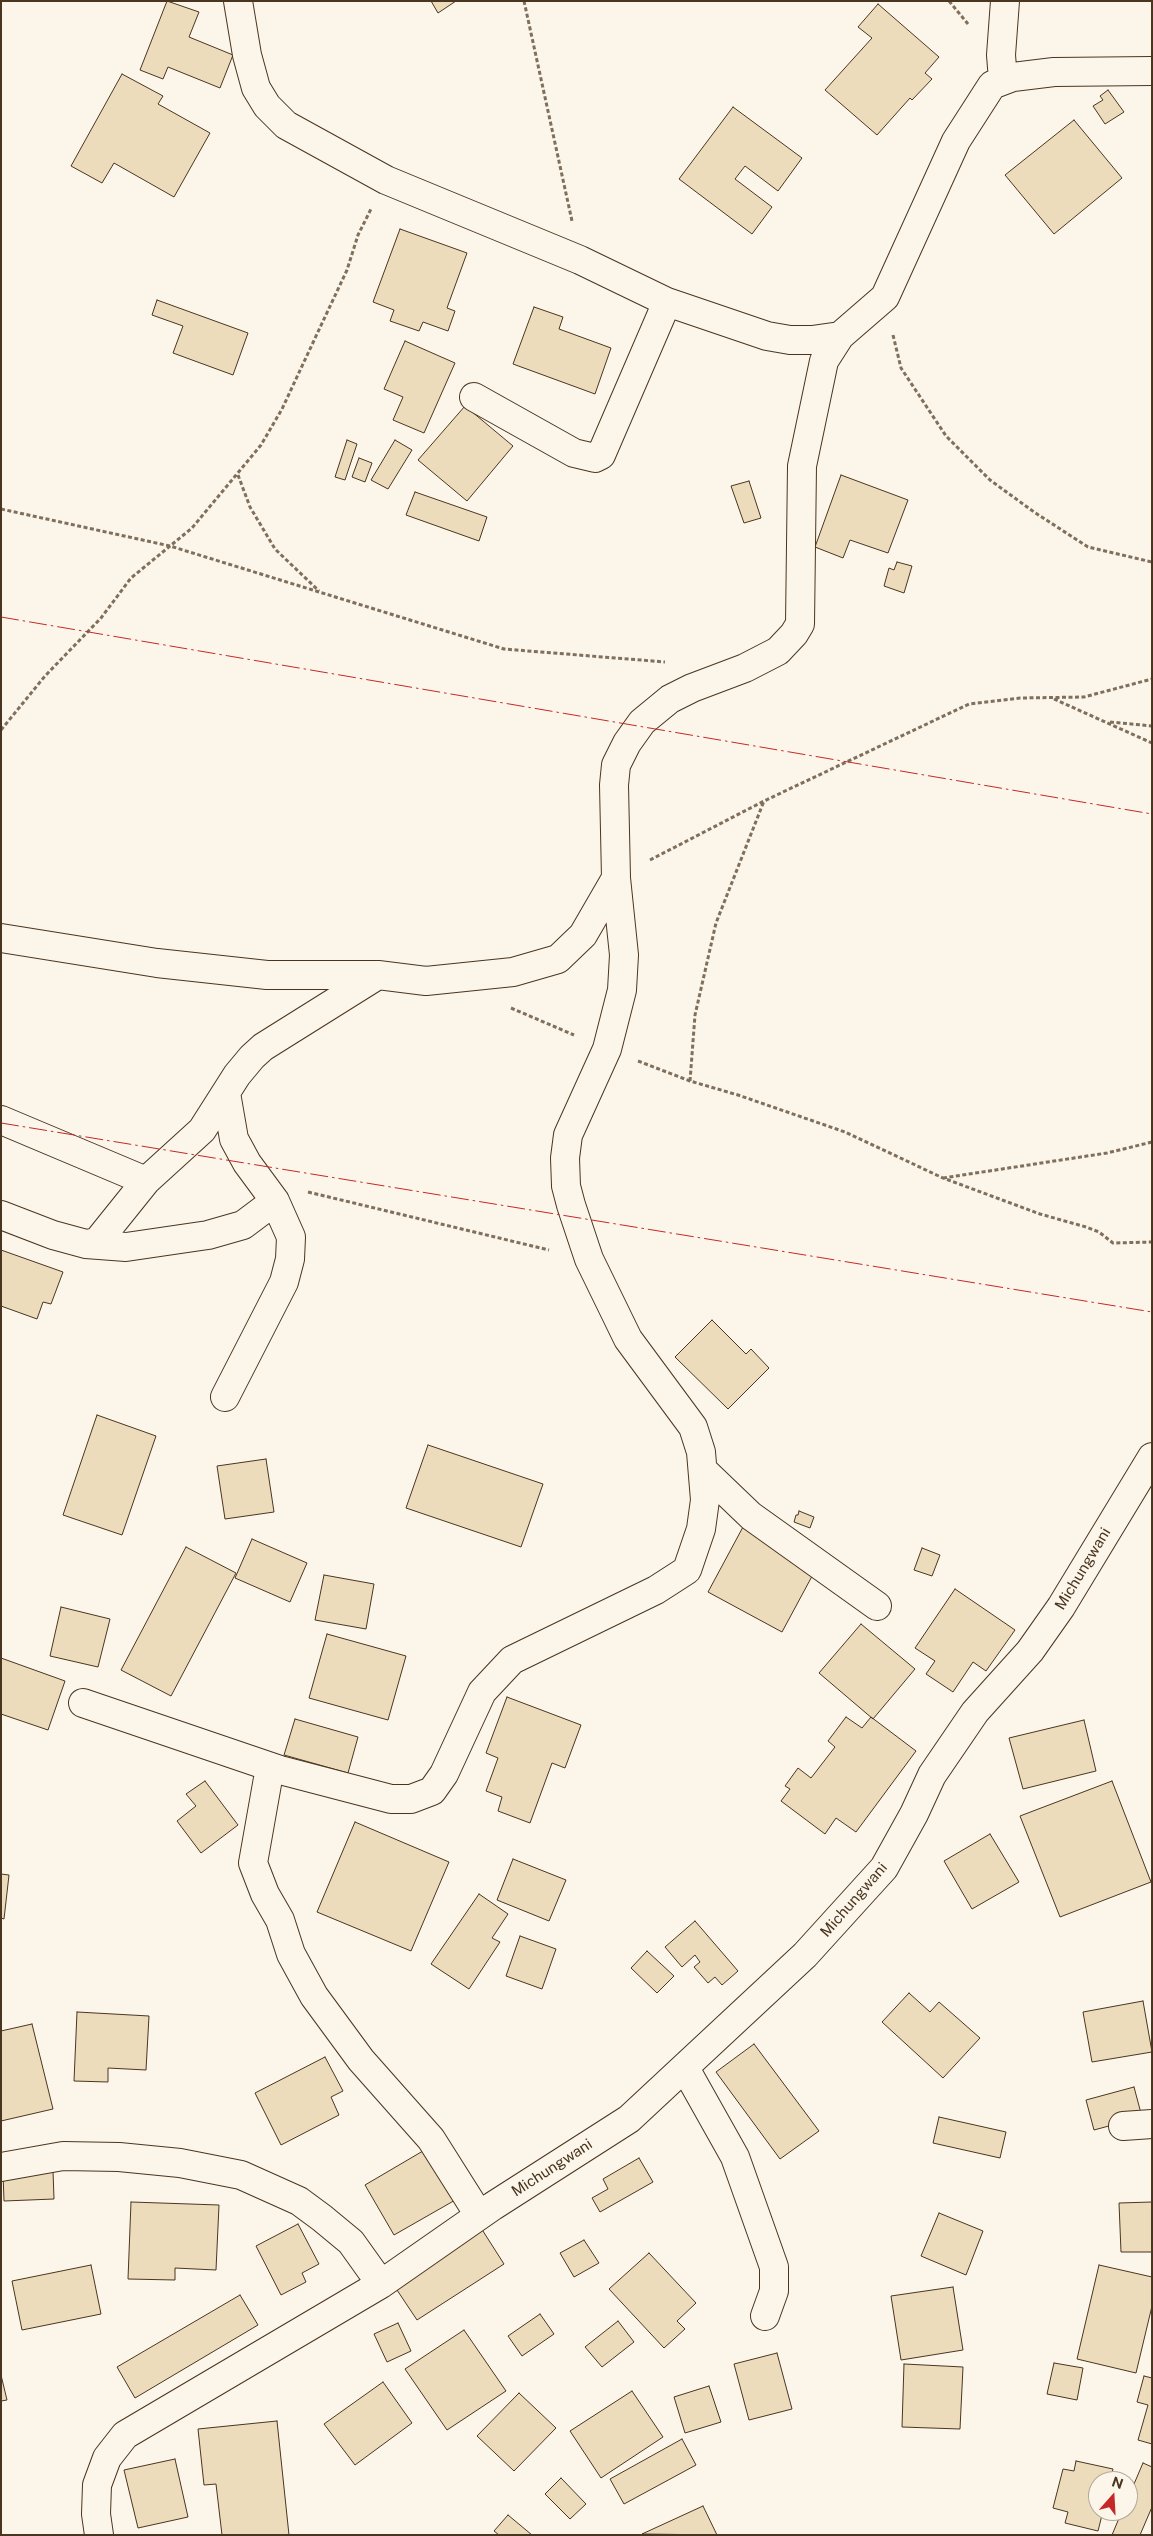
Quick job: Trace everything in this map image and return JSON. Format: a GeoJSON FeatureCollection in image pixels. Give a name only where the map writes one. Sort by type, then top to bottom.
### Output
{"type":"FeatureCollection","features":[{"type":"Feature","properties":{"kind":"street"},"geometry":{"type":"LineString","coordinates":[[238,1],[247,55],[256,88],[267,106],[286,125],[386,180],[580,260],[667,302],[767,336],[812,340],[840,336]]}},
{"type":"Feature","properties":{"kind":"street"},"geometry":{"type":"LineString","coordinates":[[1003,80],[1001,55],[1004,1]]}},
{"type":"Feature","properties":{"kind":"street"},"geometry":{"type":"LineString","coordinates":[[83,1703],[270,1767],[391,1799],[411,1799],[432,1791],[444,1774],[482,1692],[512,1660],[656,1590],[687,1570],[701,1529],[705,1500],[701,1452],[692,1427],[628,1339],[589,1259],[570,1205],[566,1186],[565,1158],[568,1135],[607,1049],[622,990],[624,955],[616,878],[614,785],[616,766],[627,743],[642,722],[670,699],[692,688],[745,668],[778,651],[794,634],[800,624],[802,466],[824,361],[840,336],[885,297],[956,141],[992,85],[1003,80],[1054,72],[1152,71]]}},
{"type":"Feature","properties":{"kind":"street"},"geometry":{"type":"LineString","coordinates":[[474,397],[574,453],[594,458],[601,455],[667,302]]}},
{"type":"Feature","properties":{"kind":"street"},"geometry":{"type":"LineString","coordinates":[[1,938],[157,963],[267,974],[378,975],[426,981],[513,972],[558,959],[583,934],[616,878]]}},
{"type":"Feature","properties":{"kind":"street"},"geometry":{"type":"LineString","coordinates":[[86,1244],[97,1242],[103,1238],[146,1181],[202,1130],[238,1075],[263,1047],[378,975]]}},
{"type":"Feature","properties":{"kind":"street"},"geometry":{"type":"LineString","coordinates":[[224,1397],[277,1299],[290,1259],[291,1238],[268,1191],[247,1163],[234,1139],[226,1093]]}},
{"type":"Feature","properties":{"kind":"street"},"geometry":{"type":"LineString","coordinates":[[7,1128],[146,1181]]}},
{"type":"Feature","properties":{"kind":"street"},"geometry":{"type":"LineString","coordinates":[[1,1215],[53,1235],[86,1244],[126,1247],[208,1235],[243,1225],[268,1191]]}},
{"type":"Feature","properties":{"kind":"street","name":"Michungwani"},"geometry":{"type":"LineString","coordinates":[[99,2535],[96,2514],[97,2485],[107,2458],[125,2435],[381,2284],[486,2211],[629,2119],[805,1955],[884,1868],[914,1814],[932,1775],[975,1712],[1030,1651],[1061,1607],[1152,1457]]}},
{"type":"Feature","properties":{"kind":"street"},"geometry":{"type":"LineString","coordinates":[[703,1470],[751,1516],[877,1606]]}},
{"type":"Feature","properties":{"kind":"street"},"geometry":{"type":"LineString","coordinates":[[270,1767],[253,1863],[265,1894],[280,1920],[291,1954],[314,1996],[360,2060],[431,2139],[486,2211]]}},
{"type":"Feature","properties":{"kind":"street"},"geometry":{"type":"LineString","coordinates":[[685,2068],[735,2157],[774,2267],[774,2290],[765,2316]]}},
{"type":"Feature","properties":{"kind":"street"},"geometry":{"type":"LineString","coordinates":[[1123,2126],[1152,2124]]}},
{"type":"Feature","properties":{"kind":"street"},"geometry":{"type":"LineString","coordinates":[[1,2167],[63,2156],[119,2157],[180,2163],[241,2175],[298,2201],[322,2218],[351,2242],[381,2284]]}},
{"type":"Feature","properties":{"kind":"path"},"geometry":{"type":"LineString","coordinates":[[524,1],[580,260]]}},
{"type":"Feature","properties":{"kind":"path"},"geometry":{"type":"LineString","coordinates":[[1,730],[45,676],[101,618],[131,578],[192,528],[260,445],[282,409],[346,270],[358,235],[386,180]]}},
{"type":"Feature","properties":{"kind":"path"},"geometry":{"type":"LineString","coordinates":[[885,297],[900,368],[946,436],[990,480],[1034,512],[1088,546],[1152,562]]}},
{"type":"Feature","properties":{"kind":"path"},"geometry":{"type":"LineString","coordinates":[[238,474],[250,507],[275,549],[321,592]]}},
{"type":"Feature","properties":{"kind":"path"},"geometry":{"type":"LineString","coordinates":[[1,509],[170,546],[504,649],[669,663]]}},
{"type":"Feature","properties":{"kind":"path"},"geometry":{"type":"LineString","coordinates":[[616,878],[764,801],[969,704],[1084,697],[1152,679]]}},
{"type":"Feature","properties":{"kind":"path"},"geometry":{"type":"LineString","coordinates":[[1051,698],[1152,743]]}},
{"type":"Feature","properties":{"kind":"path"},"geometry":{"type":"LineString","coordinates":[[1106,721],[1152,726]]}},
{"type":"Feature","properties":{"kind":"path"},"geometry":{"type":"LineString","coordinates":[[690,1081],[695,1015],[716,923],[764,801]]}},
{"type":"Feature","properties":{"kind":"path"},"geometry":{"type":"LineString","coordinates":[[503,1005],[607,1049],[690,1081],[738,1095],[845,1132],[942,1178],[1040,1214],[1086,1227],[1099,1232],[1118,1245],[1152,1242]]}},
{"type":"Feature","properties":{"kind":"path"},"geometry":{"type":"LineString","coordinates":[[942,1178],[1107,1154],[1152,1142]]}},
{"type":"Feature","properties":{"kind":"path"},"geometry":{"type":"LineString","coordinates":[[268,1191],[589,1259]]}},
{"type":"Feature","properties":{"kind":"building"},"geometry":{"type":"Polygon","coordinates":[[[167,1],[199,12],[189,37],[233,55],[220,88],[168,67],[163,79],[140,70],[167,1]]]}},
{"type":"Feature","properties":{"kind":"building"},"geometry":{"type":"Polygon","coordinates":[[[431,1],[456,1],[438,13],[431,1]]]}},
{"type":"Feature","properties":{"kind":"building"},"geometry":{"type":"Polygon","coordinates":[[[878,4],[939,57],[925,73],[932,79],[912,100],[910,98],[877,135],[825,90],[872,38],[858,27],[878,4]]]}},
{"type":"Feature","properties":{"kind":"building"},"geometry":{"type":"Polygon","coordinates":[[[122,74],[163,96],[158,104],[210,133],[174,197],[114,163],[102,183],[71,166],[122,74]]]}},
{"type":"Feature","properties":{"kind":"building"},"geometry":{"type":"Polygon","coordinates":[[[1108,90],[1124,112],[1105,124],[1093,106],[1103,100],[1100,96],[1108,90]]]}},
{"type":"Feature","properties":{"kind":"building"},"geometry":{"type":"Polygon","coordinates":[[[733,107],[802,158],[778,191],[745,166],[735,179],[772,207],[752,234],[679,179],[733,107]]]}},
{"type":"Feature","properties":{"kind":"building"},"geometry":{"type":"Polygon","coordinates":[[[1074,120],[1122,178],[1054,234],[1005,175],[1074,120]]]}},
{"type":"Feature","properties":{"kind":"building"},"geometry":{"type":"Polygon","coordinates":[[[400,229],[467,253],[447,308],[455,311],[448,331],[423,322],[419,331],[390,321],[394,310],[373,302],[400,229]]]}},
{"type":"Feature","properties":{"kind":"building"},"geometry":{"type":"Polygon","coordinates":[[[157,300],[248,333],[233,375],[173,353],[183,326],[152,315],[157,300]]]}},
{"type":"Feature","properties":{"kind":"building"},"geometry":{"type":"Polygon","coordinates":[[[534,307],[563,317],[559,329],[611,348],[595,394],[513,364],[534,307]]]}},
{"type":"Feature","properties":{"kind":"building"},"geometry":{"type":"Polygon","coordinates":[[[405,341],[455,363],[424,433],[393,420],[403,397],[384,389],[405,341]]]}},
{"type":"Feature","properties":{"kind":"building"},"geometry":{"type":"Polygon","coordinates":[[[465,406],[513,446],[467,501],[418,460],[465,406]]]}},
{"type":"Feature","properties":{"kind":"building"},"geometry":{"type":"Polygon","coordinates":[[[347,440],[357,444],[345,480],[335,477],[347,440]]]}},
{"type":"Feature","properties":{"kind":"building"},"geometry":{"type":"Polygon","coordinates":[[[395,440],[412,450],[388,489],[371,480],[395,440]]]}},
{"type":"Feature","properties":{"kind":"building"},"geometry":{"type":"Polygon","coordinates":[[[359,458],[372,463],[365,482],[352,477],[359,458]]]}},
{"type":"Feature","properties":{"kind":"building"},"geometry":{"type":"Polygon","coordinates":[[[841,475],[908,500],[888,553],[850,540],[843,558],[815,547],[841,475]]]}},
{"type":"Feature","properties":{"kind":"building"},"geometry":{"type":"Polygon","coordinates":[[[749,481],[761,518],[744,523],[731,486],[749,481]]]}},
{"type":"Feature","properties":{"kind":"building"},"geometry":{"type":"Polygon","coordinates":[[[415,492],[487,517],[479,541],[406,515],[415,492]]]}},
{"type":"Feature","properties":{"kind":"building"},"geometry":{"type":"Polygon","coordinates":[[[897,562],[912,566],[904,593],[884,586],[889,568],[894,570],[897,562]]]}},
{"type":"Feature","properties":{"kind":"building"},"geometry":{"type":"Polygon","coordinates":[[[1,1250],[63,1272],[51,1304],[43,1302],[37,1319],[1,1306],[1,1250]]]}},
{"type":"Feature","properties":{"kind":"building"},"geometry":{"type":"Polygon","coordinates":[[[712,1320],[746,1354],[751,1349],[769,1368],[728,1409],[675,1357],[712,1320]]]}},
{"type":"Feature","properties":{"kind":"building"},"geometry":{"type":"Polygon","coordinates":[[[97,1415],[156,1436],[122,1535],[63,1515],[97,1415]]]}},
{"type":"Feature","properties":{"kind":"building"},"geometry":{"type":"Polygon","coordinates":[[[428,1445],[543,1484],[521,1547],[406,1508],[428,1445]]]}},
{"type":"Feature","properties":{"kind":"building"},"geometry":{"type":"Polygon","coordinates":[[[266,1459],[274,1512],[225,1519],[217,1466],[266,1459]]]}},
{"type":"Feature","properties":{"kind":"building"},"geometry":{"type":"Polygon","coordinates":[[[799,1511],[814,1517],[810,1528],[794,1522],[799,1511]]]}},
{"type":"Feature","properties":{"kind":"building"},"geometry":{"type":"Polygon","coordinates":[[[743,1527],[817,1567],[782,1632],[708,1592],[743,1527]]]}},
{"type":"Feature","properties":{"kind":"building"},"geometry":{"type":"Polygon","coordinates":[[[252,1539],[307,1563],[290,1602],[235,1578],[252,1539]]]}},
{"type":"Feature","properties":{"kind":"building"},"geometry":{"type":"Polygon","coordinates":[[[186,1547],[236,1573],[171,1696],[121,1670],[186,1547]]]}},
{"type":"Feature","properties":{"kind":"building"},"geometry":{"type":"Polygon","coordinates":[[[922,1548],[940,1555],[932,1576],[914,1570],[922,1548]]]}},
{"type":"Feature","properties":{"kind":"building"},"geometry":{"type":"Polygon","coordinates":[[[324,1575],[374,1584],[366,1629],[315,1620],[324,1575]]]}},
{"type":"Feature","properties":{"kind":"building"},"geometry":{"type":"Polygon","coordinates":[[[955,1589],[1015,1630],[986,1671],[973,1662],[953,1692],[926,1674],[935,1661],[915,1648],[955,1589]]]}},
{"type":"Feature","properties":{"kind":"building"},"geometry":{"type":"Polygon","coordinates":[[[61,1607],[110,1619],[98,1667],[50,1656],[61,1607]]]}},
{"type":"Feature","properties":{"kind":"building"},"geometry":{"type":"Polygon","coordinates":[[[861,1624],[915,1669],[873,1719],[819,1673],[861,1624]]]}},
{"type":"Feature","properties":{"kind":"building"},"geometry":{"type":"Polygon","coordinates":[[[327,1634],[406,1656],[388,1720],[309,1698],[327,1634]]]}},
{"type":"Feature","properties":{"kind":"building"},"geometry":{"type":"Polygon","coordinates":[[[1,1658],[65,1681],[48,1730],[1,1714],[1,1658]]]}},
{"type":"Feature","properties":{"kind":"building"},"geometry":{"type":"Polygon","coordinates":[[[507,1697],[581,1725],[565,1768],[552,1763],[530,1823],[498,1811],[502,1797],[486,1791],[498,1758],[486,1753],[507,1697]]]}},
{"type":"Feature","properties":{"kind":"building"},"geometry":{"type":"Polygon","coordinates":[[[846,1717],[862,1728],[871,1717],[916,1751],[856,1832],[836,1818],[825,1834],[781,1801],[790,1789],[785,1786],[798,1768],[811,1778],[835,1747],[828,1741],[846,1717]]]}},
{"type":"Feature","properties":{"kind":"building"},"geometry":{"type":"Polygon","coordinates":[[[295,1719],[358,1737],[348,1773],[284,1755],[295,1719]]]}},
{"type":"Feature","properties":{"kind":"building"},"geometry":{"type":"Polygon","coordinates":[[[1084,1720],[1096,1771],[1023,1789],[1009,1738],[1084,1720]]]}},
{"type":"Feature","properties":{"kind":"building"},"geometry":{"type":"Polygon","coordinates":[[[205,1781],[238,1825],[201,1853],[177,1821],[196,1806],[186,1794],[205,1781]]]}},
{"type":"Feature","properties":{"kind":"building"},"geometry":{"type":"Polygon","coordinates":[[[1112,1781],[1151,1882],[1060,1917],[1020,1816],[1112,1781]]]}},
{"type":"Feature","properties":{"kind":"building"},"geometry":{"type":"Polygon","coordinates":[[[355,1822],[449,1862],[411,1951],[317,1912],[355,1822]]]}},
{"type":"Feature","properties":{"kind":"building"},"geometry":{"type":"Polygon","coordinates":[[[990,1834],[1019,1882],[972,1909],[944,1861],[990,1834]]]}},
{"type":"Feature","properties":{"kind":"building"},"geometry":{"type":"Polygon","coordinates":[[[513,1859],[566,1880],[549,1921],[497,1900],[513,1859]]]}},
{"type":"Feature","properties":{"kind":"building"},"geometry":{"type":"Polygon","coordinates":[[[1,1874],[9,1875],[4,1919],[1,1918],[1,1874]]]}},
{"type":"Feature","properties":{"kind":"building"},"geometry":{"type":"Polygon","coordinates":[[[479,1894],[508,1914],[492,1938],[500,1942],[469,1989],[431,1964],[479,1894]]]}},
{"type":"Feature","properties":{"kind":"building"},"geometry":{"type":"Polygon","coordinates":[[[695,1921],[738,1971],[722,1985],[715,1977],[708,1983],[694,1967],[700,1962],[695,1955],[682,1967],[665,1947],[695,1921]]]}},
{"type":"Feature","properties":{"kind":"building"},"geometry":{"type":"Polygon","coordinates":[[[520,1936],[556,1949],[542,1989],[506,1976],[520,1936]]]}},
{"type":"Feature","properties":{"kind":"building"},"geometry":{"type":"Polygon","coordinates":[[[647,1951],[674,1976],[657,1993],[631,1968],[647,1951]]]}},
{"type":"Feature","properties":{"kind":"building"},"geometry":{"type":"Polygon","coordinates":[[[909,1993],[930,2012],[939,2002],[980,2038],[943,2078],[882,2022],[909,1993]]]}},
{"type":"Feature","properties":{"kind":"building"},"geometry":{"type":"Polygon","coordinates":[[[1143,2001],[1152,2052],[1092,2062],[1083,2012],[1143,2001]]]}},
{"type":"Feature","properties":{"kind":"building"},"geometry":{"type":"Polygon","coordinates":[[[77,2012],[149,2016],[146,2070],[108,2068],[108,2082],[74,2081],[77,2012]]]}},
{"type":"Feature","properties":{"kind":"building"},"geometry":{"type":"Polygon","coordinates":[[[32,2024],[53,2109],[1,2121],[1,2031],[32,2024]]]}},
{"type":"Feature","properties":{"kind":"building"},"geometry":{"type":"Polygon","coordinates":[[[754,2044],[819,2131],[780,2159],[716,2072],[754,2044]]]}},
{"type":"Feature","properties":{"kind":"building"},"geometry":{"type":"Polygon","coordinates":[[[325,2057],[343,2091],[331,2097],[339,2115],[281,2145],[255,2093],[325,2057]]]}},
{"type":"Feature","properties":{"kind":"building"},"geometry":{"type":"Polygon","coordinates":[[[1134,2087],[1142,2117],[1094,2130],[1086,2100],[1134,2087]]]}},
{"type":"Feature","properties":{"kind":"building"},"geometry":{"type":"Polygon","coordinates":[[[939,2117],[1006,2132],[1000,2158],[933,2143],[939,2117]]]}},
{"type":"Feature","properties":{"kind":"building"},"geometry":{"type":"Polygon","coordinates":[[[428,2148],[457,2199],[394,2235],[365,2185],[428,2148]]]}},
{"type":"Feature","properties":{"kind":"building"},"geometry":{"type":"Polygon","coordinates":[[[639,2158],[653,2182],[600,2212],[592,2198],[608,2189],[603,2179],[639,2158]]]}},
{"type":"Feature","properties":{"kind":"building"},"geometry":{"type":"Polygon","coordinates":[[[53,2171],[54,2199],[4,2201],[3,2173],[53,2171]]]}},
{"type":"Feature","properties":{"kind":"building"},"geometry":{"type":"Polygon","coordinates":[[[131,2202],[219,2205],[216,2270],[175,2268],[175,2280],[128,2279],[131,2202]]]}},
{"type":"Feature","properties":{"kind":"building"},"geometry":{"type":"Polygon","coordinates":[[[1152,2202],[1152,2252],[1121,2252],[1119,2203],[1152,2202]]]}},
{"type":"Feature","properties":{"kind":"building"},"geometry":{"type":"Polygon","coordinates":[[[939,2213],[983,2231],[966,2275],[921,2256],[939,2213]]]}},
{"type":"Feature","properties":{"kind":"building"},"geometry":{"type":"Polygon","coordinates":[[[298,2224],[319,2264],[302,2273],[306,2282],[281,2295],[256,2246],[298,2224]]]}},
{"type":"Feature","properties":{"kind":"building"},"geometry":{"type":"Polygon","coordinates":[[[481,2228],[504,2264],[417,2320],[393,2284],[481,2228]]]}},
{"type":"Feature","properties":{"kind":"building"},"geometry":{"type":"Polygon","coordinates":[[[584,2240],[599,2263],[574,2277],[560,2253],[584,2240]]]}},
{"type":"Feature","properties":{"kind":"building"},"geometry":{"type":"Polygon","coordinates":[[[649,2253],[696,2303],[677,2321],[685,2329],[664,2348],[609,2289],[649,2253]]]}},
{"type":"Feature","properties":{"kind":"building"},"geometry":{"type":"Polygon","coordinates":[[[91,2265],[101,2314],[22,2330],[12,2281],[91,2265]]]}},
{"type":"Feature","properties":{"kind":"building"},"geometry":{"type":"Polygon","coordinates":[[[1099,2265],[1152,2277],[1152,2306],[1136,2373],[1077,2359],[1099,2265]]]}},
{"type":"Feature","properties":{"kind":"building"},"geometry":{"type":"Polygon","coordinates":[[[953,2287],[963,2350],[901,2360],[891,2296],[953,2287]]]}},
{"type":"Feature","properties":{"kind":"building"},"geometry":{"type":"Polygon","coordinates":[[[240,2295],[258,2325],[135,2398],[117,2367],[240,2295]]]}},
{"type":"Feature","properties":{"kind":"building"},"geometry":{"type":"Polygon","coordinates":[[[540,2314],[554,2334],[522,2356],[508,2336],[540,2314]]]}},
{"type":"Feature","properties":{"kind":"building"},"geometry":{"type":"Polygon","coordinates":[[[618,2321],[634,2342],[602,2367],[585,2347],[618,2321]]]}},
{"type":"Feature","properties":{"kind":"building"},"geometry":{"type":"Polygon","coordinates":[[[398,2323],[411,2351],[387,2362],[374,2334],[398,2323]]]}},
{"type":"Feature","properties":{"kind":"building"},"geometry":{"type":"Polygon","coordinates":[[[464,2330],[506,2391],[447,2430],[405,2369],[464,2330]]]}},
{"type":"Feature","properties":{"kind":"building"},"geometry":{"type":"Polygon","coordinates":[[[777,2353],[792,2409],[749,2420],[734,2364],[777,2353]]]}},
{"type":"Feature","properties":{"kind":"building"},"geometry":{"type":"Polygon","coordinates":[[[1054,2363],[1083,2368],[1077,2400],[1047,2394],[1054,2363]]]}},
{"type":"Feature","properties":{"kind":"building"},"geometry":{"type":"Polygon","coordinates":[[[904,2364],[963,2367],[960,2429],[902,2427],[904,2364]]]}},
{"type":"Feature","properties":{"kind":"building"},"geometry":{"type":"Polygon","coordinates":[[[1,2375],[7,2400],[1,2401],[1,2375]]]}},
{"type":"Feature","properties":{"kind":"building"},"geometry":{"type":"Polygon","coordinates":[[[1144,2376],[1152,2378],[1152,2444],[1138,2440],[1148,2405],[1137,2402],[1144,2376]]]}},
{"type":"Feature","properties":{"kind":"building"},"geometry":{"type":"Polygon","coordinates":[[[383,2382],[412,2423],[355,2465],[324,2424],[383,2382]]]}},
{"type":"Feature","properties":{"kind":"building"},"geometry":{"type":"Polygon","coordinates":[[[709,2386],[721,2422],[685,2433],[674,2397],[709,2386]]]}},
{"type":"Feature","properties":{"kind":"building"},"geometry":{"type":"Polygon","coordinates":[[[632,2391],[663,2437],[601,2478],[570,2431],[632,2391]]]}},
{"type":"Feature","properties":{"kind":"building"},"geometry":{"type":"Polygon","coordinates":[[[519,2393],[556,2428],[514,2471],[477,2436],[519,2393]]]}},
{"type":"Feature","properties":{"kind":"building"},"geometry":{"type":"Polygon","coordinates":[[[277,2421],[289,2535],[222,2535],[216,2484],[204,2485],[198,2429],[277,2421]]]}},
{"type":"Feature","properties":{"kind":"building"},"geometry":{"type":"Polygon","coordinates":[[[682,2439],[696,2465],[624,2504],[610,2479],[682,2439]]]}},
{"type":"Feature","properties":{"kind":"building"},"geometry":{"type":"Polygon","coordinates":[[[175,2459],[188,2517],[138,2528],[124,2470],[175,2459]]]}},
{"type":"Feature","properties":{"kind":"building"},"geometry":{"type":"Polygon","coordinates":[[[1076,2461],[1113,2469],[1112,2471],[1088,2471],[1088,2521],[1100,2521],[1098,2531],[1065,2523],[1068,2512],[1053,2508],[1063,2469],[1074,2471],[1076,2461]]]}},
{"type":"Feature","properties":{"kind":"building"},"geometry":{"type":"Polygon","coordinates":[[[1143,2463],[1152,2467],[1152,2507],[1140,2535],[1112,2535],[1118,2521],[1138,2521],[1138,2475],[1143,2463]]]}},
{"type":"Feature","properties":{"kind":"building"},"geometry":{"type":"Polygon","coordinates":[[[561,2478],[586,2504],[570,2519],[545,2494],[561,2478]]]}},
{"type":"Feature","properties":{"kind":"building"},"geometry":{"type":"Polygon","coordinates":[[[703,2506],[717,2535],[642,2534],[703,2506]]]}},
{"type":"Feature","properties":{"kind":"building"},"geometry":{"type":"Polygon","coordinates":[[[508,2515],[532,2535],[499,2535],[494,2531],[508,2515]]]}},
{"type":"Feature","properties":{"kind":"power"},"geometry":{"type":"LineString","coordinates":[[1,617],[1152,814]]}},
{"type":"Feature","properties":{"kind":"power"},"geometry":{"type":"LineString","coordinates":[[1,1123],[1152,1312]]}}]}
